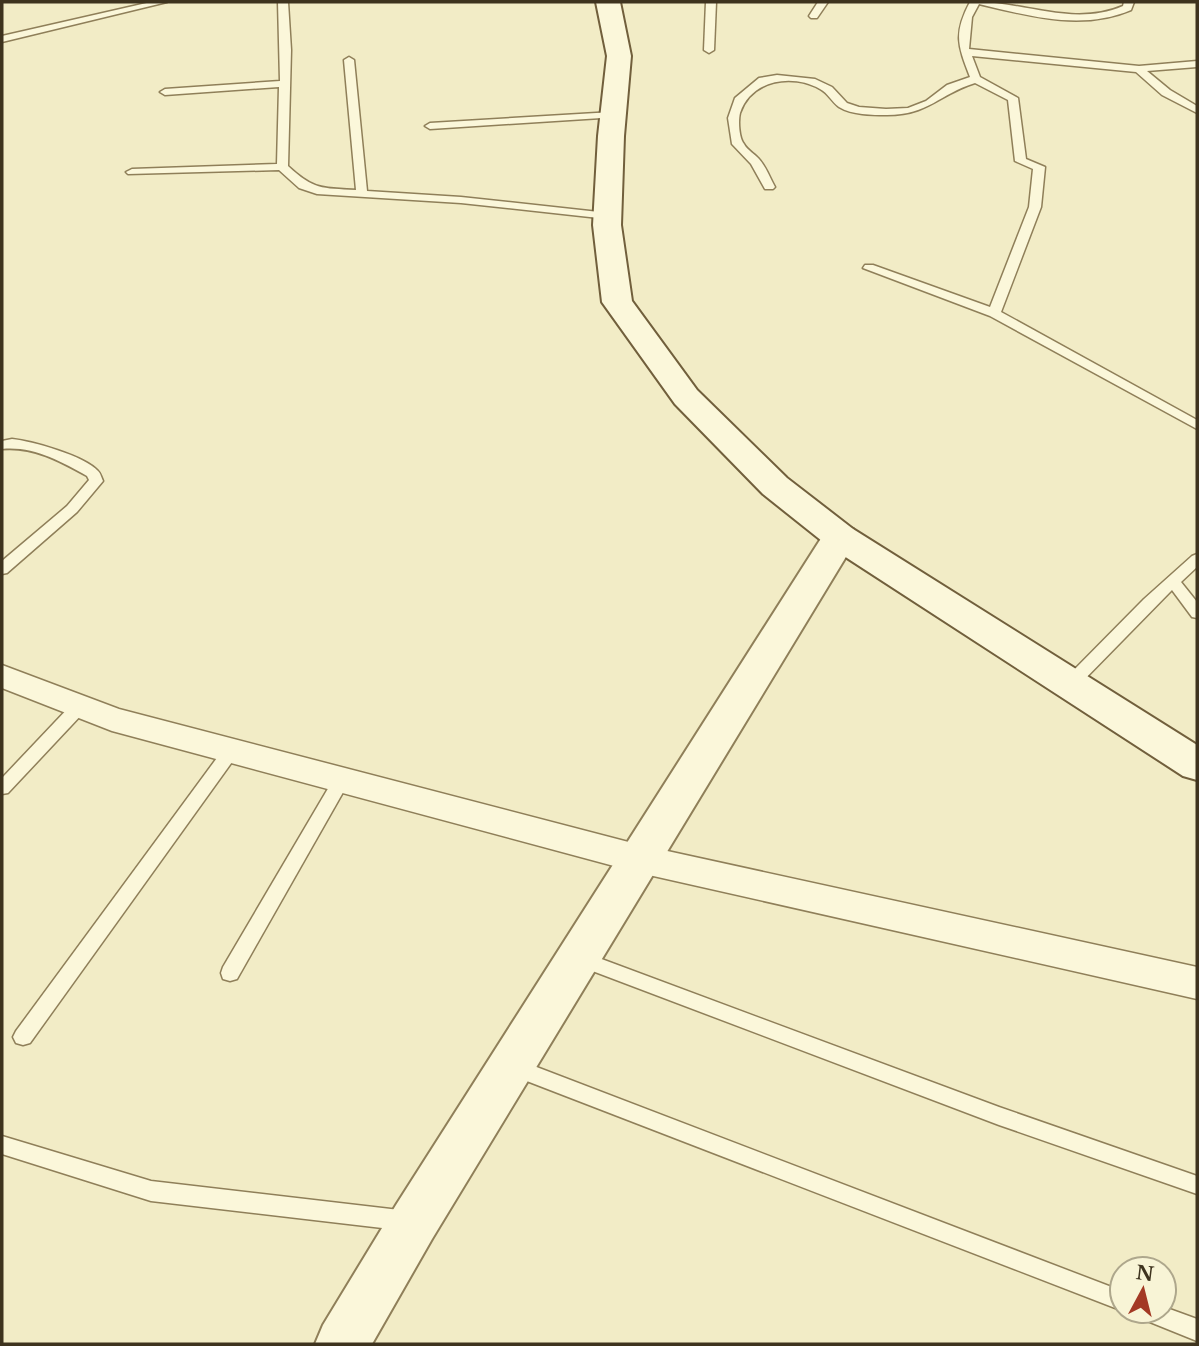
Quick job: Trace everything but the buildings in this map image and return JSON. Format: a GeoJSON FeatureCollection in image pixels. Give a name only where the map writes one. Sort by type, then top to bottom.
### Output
{"type":"FeatureCollection","features":[{"type":"Feature","properties":{"kind":"main road"},"geometry":{"type":"LineString","coordinates":[[608,2],[619,56],[608,216],[617,302],[685,397],[775,486],[839,537],[1197,765]]}},
{"type":"Feature","properties":{"kind":"main road"},"geometry":{"type":"LineString","coordinates":[[342,1344],[510,1066],[839,537]]}},
{"type":"Feature","properties":{"kind":"street"},"geometry":{"type":"LineString","coordinates":[[2,677],[112,719],[640,859],[1197,983]]}},
{"type":"Feature","properties":{"kind":"lane"},"geometry":{"type":"LineString","coordinates":[[2,39],[162,2]]}},
{"type":"Feature","properties":{"kind":"lane"},"geometry":{"type":"LineString","coordinates":[[283,2],[286,50],[282,167],[290,177],[310,188],[362,195],[461,200],[608,216]]}},
{"type":"Feature","properties":{"kind":"lane"},"geometry":{"type":"LineString","coordinates":[[709,50],[711,2]]}},
{"type":"Feature","properties":{"kind":"lane"},"geometry":{"type":"LineString","coordinates":[[814,16],[823,2]]}},
{"type":"Feature","properties":{"kind":"lane"},"geometry":{"type":"LineString","coordinates":[[975,2],[967,17],[963,46],[976,79],[1013,98],[1021,161],[1039,167],[1035,207],[994,313]]}},
{"type":"Feature","properties":{"kind":"lane"},"geometry":{"type":"LineString","coordinates":[[982,2],[1034,13],[1103,17],[1118,14],[1128,8],[1129,2]]}},
{"type":"Feature","properties":{"kind":"lane"},"geometry":{"type":"LineString","coordinates":[[965,51],[1139,69],[1197,64]]}},
{"type":"Feature","properties":{"kind":"lane"},"geometry":{"type":"LineString","coordinates":[[349,60],[362,195]]}},
{"type":"Feature","properties":{"kind":"lane"},"geometry":{"type":"LineString","coordinates":[[1139,69],[1154,85],[1197,110]]}},
{"type":"Feature","properties":{"kind":"lane"},"geometry":{"type":"LineString","coordinates":[[769,187],[756,162],[737,144],[733,118],[739,100],[762,80],[777,78],[815,82],[828,89],[843,105],[858,110],[886,112],[909,111],[930,103],[951,87],[976,79]]}},
{"type":"Feature","properties":{"kind":"lane"},"geometry":{"type":"LineString","coordinates":[[164,92],[285,84]]}},
{"type":"Feature","properties":{"kind":"lane"},"geometry":{"type":"LineString","coordinates":[[430,126],[613,115]]}},
{"type":"Feature","properties":{"kind":"lane"},"geometry":{"type":"LineString","coordinates":[[132,172],[282,167]]}},
{"type":"Feature","properties":{"kind":"lane"},"geometry":{"type":"LineString","coordinates":[[869,268],[994,313],[1197,425]]}},
{"type":"Feature","properties":{"kind":"lane"},"geometry":{"type":"LineString","coordinates":[[2,445],[24,444],[65,459],[93,473],[96,481],[72,509],[2,569]]}},
{"type":"Feature","properties":{"kind":"lane"},"geometry":{"type":"LineString","coordinates":[[1070,684],[1197,559]]}},
{"type":"Feature","properties":{"kind":"lane"},"geometry":{"type":"LineString","coordinates":[[1173,581],[1197,613]]}},
{"type":"Feature","properties":{"kind":"lane"},"geometry":{"type":"LineString","coordinates":[[2,789],[79,707]]}},
{"type":"Feature","properties":{"kind":"lane"},"geometry":{"type":"LineString","coordinates":[[23,1037],[231,751]]}},
{"type":"Feature","properties":{"kind":"lane"},"geometry":{"type":"LineString","coordinates":[[230,973],[342,780]]}},
{"type":"Feature","properties":{"kind":"lane"},"geometry":{"type":"LineString","coordinates":[[577,958],[999,1116],[1197,1185]]}},
{"type":"Feature","properties":{"kind":"lane"},"geometry":{"type":"LineString","coordinates":[[510,1066],[1108,1296]]}},
{"type":"Feature","properties":{"kind":"lane"},"geometry":{"type":"LineString","coordinates":[[2,1145],[151,1191],[414,1222]]}},
{"type":"Feature","properties":{"kind":"lane"},"geometry":{"type":"LineString","coordinates":[[1178,1323],[1197,1330]]}}]}
